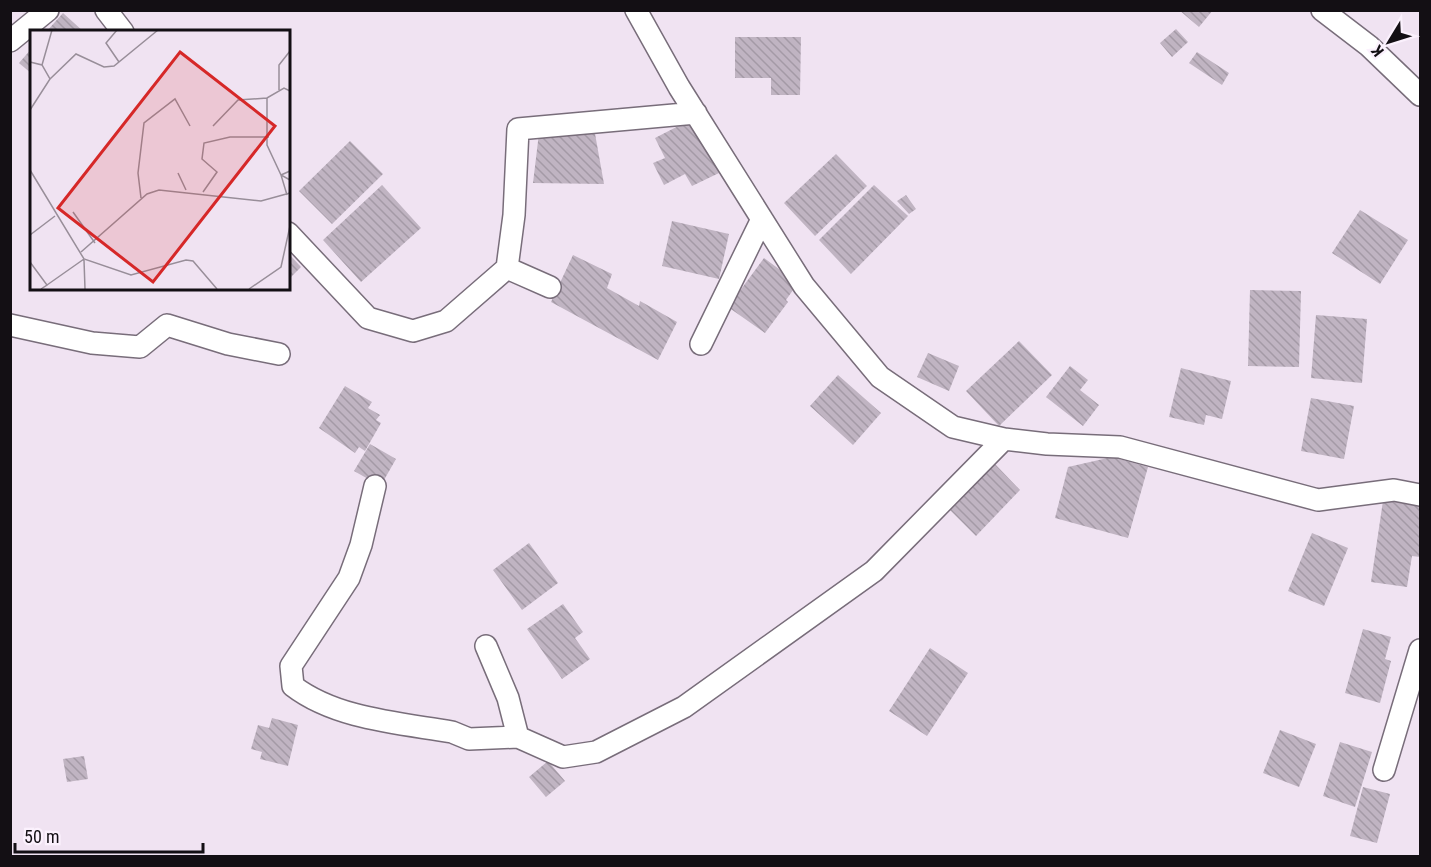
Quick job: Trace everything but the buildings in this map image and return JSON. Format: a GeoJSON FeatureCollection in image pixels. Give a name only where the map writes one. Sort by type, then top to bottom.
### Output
{"type":"FeatureCollection","features":[{"type":"Feature","properties":{"kind":"street"},"geometry":{"type":"LineString","coordinates":[[10,41],[48,10]]}},
{"type":"Feature","properties":{"kind":"street"},"geometry":{"type":"LineString","coordinates":[[106,10],[121,30]]}},
{"type":"Feature","properties":{"kind":"street"},"geometry":{"type":"LineString","coordinates":[[636,10],[696,113],[804,286],[880,377],[953,427],[1004,439],[1047,444],[1120,447],[1318,500],[1394,490],[1420,495]]}},
{"type":"Feature","properties":{"kind":"street"},"geometry":{"type":"LineString","coordinates":[[1322,10],[1369,46],[1420,95]]}},
{"type":"Feature","properties":{"kind":"street"},"geometry":{"type":"LineString","coordinates":[[290,235],[368,318],[413,331],[446,321],[507,268],[514,215],[518,129],[696,113]]}},
{"type":"Feature","properties":{"kind":"street"},"geometry":{"type":"LineString","coordinates":[[701,344],[762,219]]}},
{"type":"Feature","properties":{"kind":"street"},"geometry":{"type":"LineString","coordinates":[[507,268],[550,287]]}},
{"type":"Feature","properties":{"kind":"street"},"geometry":{"type":"LineString","coordinates":[[10,325],[92,343],[140,347],[167,325],[228,344],[279,354]]}},
{"type":"Feature","properties":{"kind":"street"},"geometry":{"type":"LineString","coordinates":[[375,486],[361,545],[349,578],[291,666],[293,686],[308,698],[335,708],[452,732],[469,739],[518,737],[563,757],[596,753],[684,707],[874,571],[1004,439]]}},
{"type":"Feature","properties":{"kind":"street"},"geometry":{"type":"LineString","coordinates":[[486,646],[508,698],[518,737]]}},
{"type":"Feature","properties":{"kind":"street"},"geometry":{"type":"LineString","coordinates":[[1384,770],[1420,650]]}}]}
